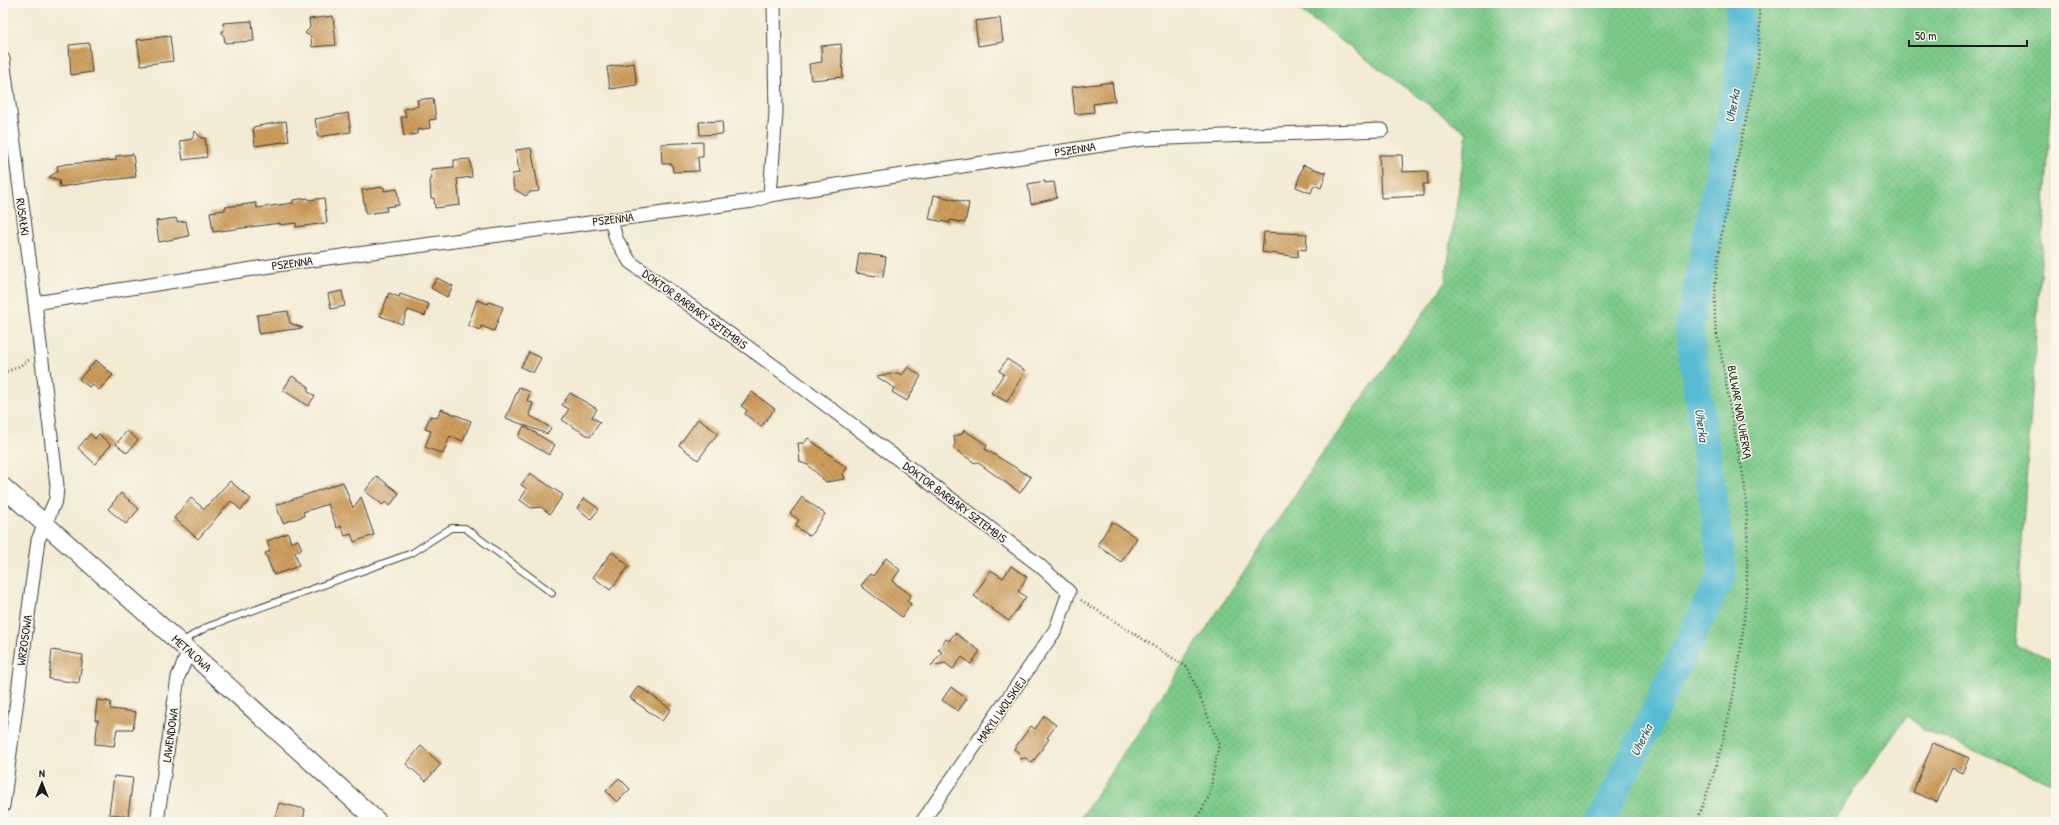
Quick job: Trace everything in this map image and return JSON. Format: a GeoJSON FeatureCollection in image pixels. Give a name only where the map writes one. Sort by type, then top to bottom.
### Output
{"type":"FeatureCollection","features":[{"type":"Feature","properties":{"kind":"street"},"geometry":{"type":"LineString","coordinates":[[770,195],[776,112],[774,3]]}},
{"type":"Feature","properties":{"kind":"street","name":"RUSAŁKI"},"geometry":{"type":"LineString","coordinates":[[3,59],[35,303]]}},
{"type":"Feature","properties":{"kind":"street","name":"PSZENNA"},"geometry":{"type":"LineString","coordinates":[[35,303],[290,262],[611,219],[753,202],[770,195],[1142,139],[1382,130]]}},
{"type":"Feature","properties":{"kind":"street","name":"DOKTOR BARBARY SZTEMBIS"},"geometry":{"type":"LineString","coordinates":[[611,219],[616,239],[630,262],[778,369],[1032,560],[1069,592]]}},
{"type":"Feature","properties":{"kind":"street"},"geometry":{"type":"LineString","coordinates":[[35,303],[57,486],[56,500],[45,523]]}},
{"type":"Feature","properties":{"kind":"street","name":"METALOWA"},"geometry":{"type":"LineString","coordinates":[[3,487],[184,647],[378,822]]}},
{"type":"Feature","properties":{"kind":"street","name":"WRZOSOWA"},"geometry":{"type":"LineString","coordinates":[[3,806],[38,540],[45,523]]}},
{"type":"Feature","properties":{"kind":"street","name":"MARYLI WOLSKIEJ"},"geometry":{"type":"LineString","coordinates":[[922,822],[1056,629],[1069,592]]}},
{"type":"Feature","properties":{"kind":"street","name":"LAWENDOWA"},"geometry":{"type":"LineString","coordinates":[[157,822],[178,677],[184,647]]}},
{"type":"Feature","properties":{"kind":"lane"},"geometry":{"type":"LineString","coordinates":[[184,647],[207,627],[412,554],[451,528],[465,528],[552,593]]}},
{"type":"Feature","properties":{"kind":"path","name":"BULWAR NAD UHERKĄ"},"geometry":{"type":"LineString","coordinates":[[1696,822],[1724,740],[1738,663],[1745,608],[1748,560],[1745,490],[1715,323],[1715,293],[1718,254],[1722,232],[1758,64],[1760,23],[1758,3]]}},
{"type":"Feature","properties":{"kind":"path"},"geometry":{"type":"LineString","coordinates":[[3,373],[16,368],[29,360],[40,348]]}},
{"type":"Feature","properties":{"kind":"path"},"geometry":{"type":"LineString","coordinates":[[1069,592],[1188,668],[1219,744],[1209,796],[1195,822]]}},
{"type":"Feature","properties":{"kind":"green space"},"geometry":{"type":"Polygon","coordinates":[[[1290,3],[2056,3],[2056,41],[2015,645],[2056,662],[2056,785],[1925,730],[1907,716],[1832,822],[1078,822],[1314,466],[1445,283],[1467,133],[1290,3]]]}},
{"type":"Feature","properties":{"kind":"building"},"geometry":{"type":"Polygon","coordinates":[[[333,16],[336,45],[312,47],[311,37],[305,33],[310,28],[309,19],[333,16]]]}},
{"type":"Feature","properties":{"kind":"building"},"geometry":{"type":"Polygon","coordinates":[[[1000,18],[1003,42],[978,46],[975,21],[1000,18]]]}},
{"type":"Feature","properties":{"kind":"building"},"geometry":{"type":"Polygon","coordinates":[[[252,21],[254,41],[225,43],[224,36],[221,33],[224,29],[223,23],[252,21]]]}},
{"type":"Feature","properties":{"kind":"building"},"geometry":{"type":"Polygon","coordinates":[[[170,36],[173,61],[141,65],[137,40],[170,36]]]}},
{"type":"Feature","properties":{"kind":"building"},"geometry":{"type":"Polygon","coordinates":[[[89,43],[92,72],[71,75],[69,45],[89,43]]]}},
{"type":"Feature","properties":{"kind":"building"},"geometry":{"type":"Polygon","coordinates":[[[841,44],[843,77],[811,80],[809,64],[822,62],[821,46],[841,44]]]}},
{"type":"Feature","properties":{"kind":"building"},"geometry":{"type":"Polygon","coordinates":[[[634,63],[637,85],[610,89],[607,67],[634,63]]]}},
{"type":"Feature","properties":{"kind":"building"},"geometry":{"type":"Polygon","coordinates":[[[1112,82],[1115,101],[1093,104],[1094,112],[1075,114],[1072,87],[1112,82]]]}},
{"type":"Feature","properties":{"kind":"building"},"geometry":{"type":"Polygon","coordinates":[[[433,98],[436,119],[429,120],[430,128],[417,130],[417,134],[404,136],[401,117],[406,117],[404,109],[418,106],[417,100],[433,98]]]}},
{"type":"Feature","properties":{"kind":"building"},"geometry":{"type":"Polygon","coordinates":[[[348,113],[351,132],[318,137],[315,119],[348,113]]]}},
{"type":"Feature","properties":{"kind":"building"},"geometry":{"type":"Polygon","coordinates":[[[286,121],[289,141],[255,146],[253,127],[286,121]]]}},
{"type":"Feature","properties":{"kind":"building"},"geometry":{"type":"Polygon","coordinates":[[[722,121],[723,134],[700,135],[699,122],[722,121]]]}},
{"type":"Feature","properties":{"kind":"building"},"geometry":{"type":"Polygon","coordinates":[[[195,131],[201,138],[205,138],[207,157],[183,160],[180,141],[192,139],[195,131]]]}},
{"type":"Feature","properties":{"kind":"building"},"geometry":{"type":"Polygon","coordinates":[[[703,142],[703,157],[698,157],[699,171],[673,172],[672,164],[662,164],[661,144],[703,142]]]}},
{"type":"Feature","properties":{"kind":"building"},"geometry":{"type":"Polygon","coordinates":[[[531,148],[539,191],[530,192],[526,196],[514,189],[512,174],[519,173],[516,150],[531,148]]]}},
{"type":"Feature","properties":{"kind":"building"},"geometry":{"type":"Polygon","coordinates":[[[133,154],[136,177],[109,179],[60,187],[59,180],[49,177],[58,171],[57,166],[116,160],[116,156],[133,154]]]}},
{"type":"Feature","properties":{"kind":"building"},"geometry":{"type":"Polygon","coordinates":[[[1379,155],[1402,155],[1403,172],[1427,171],[1428,184],[1423,184],[1423,196],[1381,198],[1379,155]]]}},
{"type":"Feature","properties":{"kind":"building"},"geometry":{"type":"Polygon","coordinates":[[[470,159],[472,177],[457,179],[460,205],[435,208],[434,198],[431,198],[431,169],[454,167],[454,160],[470,159]]]}},
{"type":"Feature","properties":{"kind":"building"},"geometry":{"type":"Polygon","coordinates":[[[1303,165],[1326,173],[1321,188],[1314,185],[1311,193],[1296,187],[1303,165]]]}},
{"type":"Feature","properties":{"kind":"building"},"geometry":{"type":"Polygon","coordinates":[[[1045,181],[1045,183],[1054,182],[1057,198],[1031,204],[1028,184],[1045,181]]]}},
{"type":"Feature","properties":{"kind":"building"},"geometry":{"type":"Polygon","coordinates":[[[384,187],[384,191],[397,189],[399,205],[386,207],[387,211],[366,214],[362,190],[384,187]]]}},
{"type":"Feature","properties":{"kind":"building"},"geometry":{"type":"Polygon","coordinates":[[[934,195],[969,203],[965,223],[950,220],[950,223],[929,219],[934,195]]]}},
{"type":"Feature","properties":{"kind":"building"},"geometry":{"type":"Polygon","coordinates":[[[308,198],[309,200],[324,198],[327,223],[296,227],[296,223],[280,225],[280,223],[213,232],[210,212],[225,210],[225,207],[256,203],[257,208],[293,203],[293,200],[308,198]]]}},
{"type":"Feature","properties":{"kind":"building"},"geometry":{"type":"Polygon","coordinates":[[[176,218],[177,222],[186,221],[189,236],[159,242],[156,221],[176,218]]]}},
{"type":"Feature","properties":{"kind":"building"},"geometry":{"type":"Polygon","coordinates":[[[1264,232],[1307,234],[1306,250],[1298,249],[1298,257],[1262,252],[1264,232]]]}},
{"type":"Feature","properties":{"kind":"building"},"geometry":{"type":"Polygon","coordinates":[[[859,253],[886,257],[883,277],[856,273],[859,253]]]}},
{"type":"Feature","properties":{"kind":"building"},"geometry":{"type":"Polygon","coordinates":[[[437,278],[453,286],[447,297],[431,288],[437,278]]]}},
{"type":"Feature","properties":{"kind":"building"},"geometry":{"type":"Polygon","coordinates":[[[342,291],[345,306],[331,309],[328,294],[342,291]]]}},
{"type":"Feature","properties":{"kind":"building"},"geometry":{"type":"Polygon","coordinates":[[[389,293],[399,297],[400,294],[429,304],[425,316],[408,310],[402,324],[380,316],[389,293]]]}},
{"type":"Feature","properties":{"kind":"building"},"geometry":{"type":"Polygon","coordinates":[[[477,300],[503,307],[494,331],[481,326],[480,330],[468,325],[477,300]]]}},
{"type":"Feature","properties":{"kind":"building"},"geometry":{"type":"Polygon","coordinates":[[[288,311],[290,323],[303,328],[259,334],[257,315],[288,311]]]}},
{"type":"Feature","properties":{"kind":"building"},"geometry":{"type":"Polygon","coordinates":[[[529,352],[541,358],[533,373],[521,367],[529,352]]]}},
{"type":"Feature","properties":{"kind":"building"},"geometry":{"type":"Polygon","coordinates":[[[1007,359],[1025,371],[1007,402],[991,393],[1004,374],[999,371],[1007,359]]]}},
{"type":"Feature","properties":{"kind":"building"},"geometry":{"type":"Polygon","coordinates":[[[96,360],[113,375],[99,390],[92,384],[89,387],[79,379],[96,360]]]}},
{"type":"Feature","properties":{"kind":"building"},"geometry":{"type":"Polygon","coordinates":[[[908,367],[921,376],[907,401],[892,392],[894,388],[876,376],[898,373],[902,375],[908,367]]]}},
{"type":"Feature","properties":{"kind":"building"},"geometry":{"type":"Polygon","coordinates":[[[292,376],[308,386],[308,392],[315,396],[308,406],[283,390],[292,376]]]}},
{"type":"Feature","properties":{"kind":"building"},"geometry":{"type":"Polygon","coordinates":[[[519,387],[530,392],[527,401],[533,403],[529,415],[551,428],[547,434],[506,418],[519,387]]]}},
{"type":"Feature","properties":{"kind":"building"},"geometry":{"type":"Polygon","coordinates":[[[752,392],[775,409],[761,427],[745,414],[747,410],[741,406],[752,392]]]}},
{"type":"Feature","properties":{"kind":"building"},"geometry":{"type":"Polygon","coordinates":[[[570,393],[597,409],[592,417],[600,422],[590,437],[562,420],[569,409],[562,405],[570,393]]]}},
{"type":"Feature","properties":{"kind":"building"},"geometry":{"type":"Polygon","coordinates":[[[441,409],[471,421],[463,441],[450,436],[443,454],[425,447],[431,431],[425,429],[430,416],[437,418],[441,409]]]}},
{"type":"Feature","properties":{"kind":"building"},"geometry":{"type":"Polygon","coordinates":[[[698,419],[718,433],[698,460],[679,445],[698,419]]]}},
{"type":"Feature","properties":{"kind":"building"},"geometry":{"type":"Polygon","coordinates":[[[524,426],[555,445],[549,455],[518,437],[524,426]]]}},
{"type":"Feature","properties":{"kind":"building"},"geometry":{"type":"Polygon","coordinates":[[[964,430],[987,445],[985,449],[1031,477],[1020,493],[977,462],[975,463],[953,448],[955,444],[954,436],[962,434],[964,430]]]}},
{"type":"Feature","properties":{"kind":"building"},"geometry":{"type":"Polygon","coordinates":[[[127,431],[138,440],[127,453],[116,444],[127,431]]]}},
{"type":"Feature","properties":{"kind":"building"},"geometry":{"type":"Polygon","coordinates":[[[90,434],[95,439],[99,434],[111,445],[95,464],[78,448],[90,434]]]}},
{"type":"Feature","properties":{"kind":"building"},"geometry":{"type":"Polygon","coordinates":[[[808,438],[847,468],[843,473],[845,479],[826,482],[808,465],[800,462],[798,443],[804,443],[808,438]]]}},
{"type":"Feature","properties":{"kind":"building"},"geometry":{"type":"Polygon","coordinates":[[[530,473],[563,495],[550,514],[541,507],[531,508],[520,500],[527,489],[521,485],[530,473]]]}},
{"type":"Feature","properties":{"kind":"building"},"geometry":{"type":"Polygon","coordinates":[[[377,476],[399,493],[390,506],[385,502],[383,505],[365,491],[377,476]]]}},
{"type":"Feature","properties":{"kind":"building"},"geometry":{"type":"Polygon","coordinates":[[[230,481],[251,499],[241,510],[231,501],[198,539],[174,518],[191,498],[204,509],[230,481]]]}},
{"type":"Feature","properties":{"kind":"building"},"geometry":{"type":"Polygon","coordinates":[[[343,482],[353,508],[361,497],[374,535],[354,542],[351,534],[345,536],[341,526],[337,528],[328,504],[303,512],[304,516],[283,523],[276,505],[343,482]]]}},
{"type":"Feature","properties":{"kind":"building"},"geometry":{"type":"Polygon","coordinates":[[[121,493],[139,509],[126,524],[108,509],[121,493]]]}},
{"type":"Feature","properties":{"kind":"building"},"geometry":{"type":"Polygon","coordinates":[[[802,497],[825,514],[810,536],[795,526],[799,520],[790,514],[802,497]]]}},
{"type":"Feature","properties":{"kind":"building"},"geometry":{"type":"Polygon","coordinates":[[[584,498],[599,509],[591,519],[577,508],[584,498]]]}},
{"type":"Feature","properties":{"kind":"building"},"geometry":{"type":"Polygon","coordinates":[[[1112,522],[1137,538],[1121,562],[1097,545],[1112,522]]]}},
{"type":"Feature","properties":{"kind":"building"},"geometry":{"type":"Polygon","coordinates":[[[288,533],[291,543],[298,540],[302,549],[295,552],[299,566],[274,575],[265,553],[270,551],[267,541],[288,533]]]}},
{"type":"Feature","properties":{"kind":"building"},"geometry":{"type":"Polygon","coordinates":[[[612,552],[629,566],[610,590],[593,577],[612,552]]]}},
{"type":"Feature","properties":{"kind":"building"},"geometry":{"type":"Polygon","coordinates":[[[886,558],[900,570],[892,581],[911,595],[907,601],[911,604],[902,617],[861,586],[870,574],[873,576],[886,558]]]}},
{"type":"Feature","properties":{"kind":"building"},"geometry":{"type":"Polygon","coordinates":[[[1011,566],[1027,577],[1018,591],[1026,597],[1009,621],[974,596],[991,570],[1003,578],[1011,566]]]}},
{"type":"Feature","properties":{"kind":"building"},"geometry":{"type":"Polygon","coordinates":[[[955,633],[980,651],[971,664],[962,657],[953,669],[945,663],[931,666],[942,652],[938,650],[946,639],[949,641],[955,633]]]}},
{"type":"Feature","properties":{"kind":"building"},"geometry":{"type":"Polygon","coordinates":[[[52,650],[83,655],[79,683],[49,679],[52,650]]]}},
{"type":"Feature","properties":{"kind":"building"},"geometry":{"type":"Polygon","coordinates":[[[638,686],[671,709],[662,721],[630,698],[638,686]]]}},
{"type":"Feature","properties":{"kind":"building"},"geometry":{"type":"Polygon","coordinates":[[[951,687],[967,699],[958,711],[942,700],[951,687]]]}},
{"type":"Feature","properties":{"kind":"building"},"geometry":{"type":"Polygon","coordinates":[[[97,700],[111,702],[110,709],[136,712],[133,729],[117,729],[114,746],[95,744],[98,720],[95,720],[97,700]]]}},
{"type":"Feature","properties":{"kind":"building"},"geometry":{"type":"Polygon","coordinates":[[[1044,716],[1056,725],[1047,738],[1049,739],[1032,763],[1026,758],[1020,759],[1019,753],[1014,749],[1031,726],[1035,729],[1044,716]]]}},
{"type":"Feature","properties":{"kind":"building"},"geometry":{"type":"Polygon","coordinates":[[[1933,743],[1969,758],[1962,773],[1952,768],[1937,802],[1913,792],[1933,743]]]}},
{"type":"Feature","properties":{"kind":"building"},"geometry":{"type":"Polygon","coordinates":[[[421,746],[441,764],[426,781],[406,764],[421,746]]]}},
{"type":"Feature","properties":{"kind":"building"},"geometry":{"type":"Polygon","coordinates":[[[114,776],[133,778],[128,816],[109,814],[114,776]]]}},
{"type":"Feature","properties":{"kind":"building"},"geometry":{"type":"Polygon","coordinates":[[[619,778],[630,789],[617,802],[606,791],[619,778]]]}},
{"type":"Feature","properties":{"kind":"building"},"geometry":{"type":"Polygon","coordinates":[[[279,803],[305,809],[303,822],[291,820],[290,822],[274,822],[279,803]]]}},
{"type":"Feature","properties":{"kind":"waterway","name":"Uherka"},"geometry":{"type":"LineString","coordinates":[[1600,822],[1723,573],[1689,328],[1739,74],[1741,36],[1739,3]]}}]}
